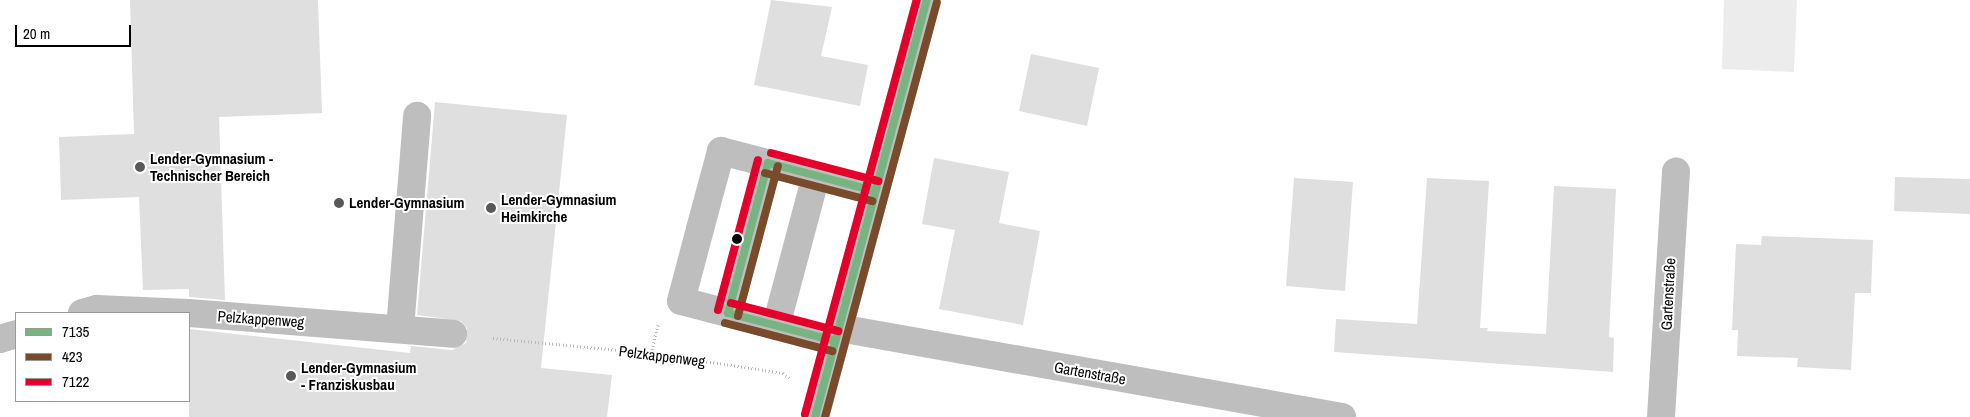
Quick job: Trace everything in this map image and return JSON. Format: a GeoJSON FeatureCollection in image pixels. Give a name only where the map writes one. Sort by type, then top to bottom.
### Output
{"type":"FeatureCollection","features":[{"type":"Feature","properties":{"kind":"street"},"geometry":{"type":"LineString","coordinates":[[817,409],[927,0]]}},
{"type":"Feature","properties":{"kind":"street"},"geometry":{"type":"LineString","coordinates":[[400,329],[417,116]]}},
{"type":"Feature","properties":{"kind":"street","name":"Gartenstraße"},"geometry":{"type":"LineString","coordinates":[[768,163],[721,151],[681,301],[776,326],[1342,417]]}},
{"type":"Feature","properties":{"kind":"street"},"geometry":{"type":"LineString","coordinates":[[728,313],[768,163],[875,191]]}},
{"type":"Feature","properties":{"kind":"street","name":"Gartenstraße"},"geometry":{"type":"LineString","coordinates":[[1661,417],[1676,171]]}},
{"type":"Feature","properties":{"kind":"street"},"geometry":{"type":"LineString","coordinates":[[776,326],[816,176]]}},
{"type":"Feature","properties":{"kind":"street","name":"Pelzkappenweg"},"geometry":{"type":"LineString","coordinates":[[85,312],[97,308],[170,312]]}},
{"type":"Feature","properties":{"kind":"street","name":"Pelzkappenweg"},"geometry":{"type":"LineString","coordinates":[[190,313],[453,334]]}},
{"type":"Feature","properties":{"kind":"street"},"geometry":{"type":"LineString","coordinates":[[0,339],[15,334]]}},
{"type":"Feature","properties":{"kind":"path","name":"Pelzkappenweg"},"geometry":{"type":"LineString","coordinates":[[493,338],[651,353],[783,373],[817,409]]}},
{"type":"Feature","properties":{"kind":"shaded area"},"geometry":{"type":"Polygon","coordinates":[[[1724,0],[1797,0],[1794,72],[1722,69],[1724,0]]]}},
{"type":"Feature","properties":{"kind":"building","name":"Lender-Gymnasium - Technischer Bereich"},"geometry":{"type":"Polygon","coordinates":[[[130,0],[318,0],[322,113],[219,117],[225,300],[189,297],[189,289],[143,290],[139,197],[61,200],[59,137],[134,134],[130,0]]]}},
{"type":"Feature","properties":{"kind":"building"},"geometry":{"type":"Polygon","coordinates":[[[771,0],[832,7],[821,56],[868,65],[860,106],[754,85],[771,0]]]}},
{"type":"Feature","properties":{"kind":"building"},"geometry":{"type":"Polygon","coordinates":[[[1031,54],[1099,68],[1087,126],[1019,111],[1031,54]]]}},
{"type":"Feature","properties":{"kind":"building"},"geometry":{"type":"Polygon","coordinates":[[[435,102],[567,115],[541,368],[612,375],[607,417],[189,417],[190,329],[410,353],[411,346],[452,350],[466,343],[467,328],[461,321],[417,315],[435,102]]]}},
{"type":"Feature","properties":{"kind":"building"},"geometry":{"type":"Polygon","coordinates":[[[934,158],[1009,172],[999,223],[1040,231],[1023,325],[939,309],[955,230],[922,224],[934,158]]]}},
{"type":"Feature","properties":{"kind":"building"},"geometry":{"type":"Polygon","coordinates":[[[1895,177],[1970,179],[1970,214],[1894,211],[1895,177]]]}},
{"type":"Feature","properties":{"kind":"building"},"geometry":{"type":"Polygon","coordinates":[[[1294,178],[1353,182],[1345,291],[1286,286],[1294,178]]]}},
{"type":"Feature","properties":{"kind":"building"},"geometry":{"type":"Polygon","coordinates":[[[1427,178],[1489,181],[1480,328],[1488,328],[1487,331],[1546,334],[1554,186],[1616,189],[1609,337],[1614,338],[1613,372],[1334,352],[1336,319],[1417,324],[1427,178]]]}},
{"type":"Feature","properties":{"kind":"building"},"geometry":{"type":"Polygon","coordinates":[[[1762,236],[1873,240],[1871,293],[1855,293],[1851,370],[1797,367],[1798,358],[1737,356],[1738,330],[1732,330],[1736,244],[1761,245],[1762,236]]]}},
{"type":"Feature","properties":{"kind":"transit line","name":"7122"},"geometry":{"type":"LineString","coordinates":[[805,414],[917,0]]}},
{"type":"Feature","properties":{"kind":"transit line","name":"7135"},"geometry":{"type":"LineString","coordinates":[[815,417],[927,0]]}},
{"type":"Feature","properties":{"kind":"transit line","name":"423"},"geometry":{"type":"LineString","coordinates":[[825,417],[937,3]]}},
{"type":"Feature","properties":{"kind":"transit line","name":"7122"},"geometry":{"type":"LineString","coordinates":[[771,153],[878,181]]}},
{"type":"Feature","properties":{"kind":"transit line","name":"7122"},"geometry":{"type":"LineString","coordinates":[[718,310],[758,160]]}},
{"type":"Feature","properties":{"kind":"transit line","name":"7135"},"geometry":{"type":"LineString","coordinates":[[768,163],[875,191]]}},
{"type":"Feature","properties":{"kind":"transit line","name":"7135"},"geometry":{"type":"LineString","coordinates":[[728,313],[768,163]]}},
{"type":"Feature","properties":{"kind":"transit line","name":"423"},"geometry":{"type":"LineString","coordinates":[[738,316],[778,166]]}},
{"type":"Feature","properties":{"kind":"transit line","name":"423"},"geometry":{"type":"LineString","coordinates":[[765,173],[872,201]]}},
{"type":"Feature","properties":{"kind":"transit line","name":"7122"},"geometry":{"type":"LineString","coordinates":[[731,303],[838,331]]}},
{"type":"Feature","properties":{"kind":"transit line","name":"7135"},"geometry":{"type":"LineString","coordinates":[[728,313],[835,341]]}},
{"type":"Feature","properties":{"kind":"transit line","name":"423"},"geometry":{"type":"LineString","coordinates":[[725,323],[832,351]]}},
{"type":"Feature","properties":{"kind":"place","name":"Lender-Gymnasium - Technischer Bereich"},"geometry":{"type":"Point","coordinates":[140,167]}},
{"type":"Feature","properties":{"kind":"place","name":"Lender-Gymnasium"},"geometry":{"type":"Point","coordinates":[339,203]}},
{"type":"Feature","properties":{"kind":"place","name":"Lender-Gymnasium Heimkirche"},"geometry":{"type":"Point","coordinates":[491,208]}},
{"type":"Feature","properties":{"kind":"place","name":"Lender-Gymnasium - Franziskusbau"},"geometry":{"type":"Point","coordinates":[291,376]}}]}
